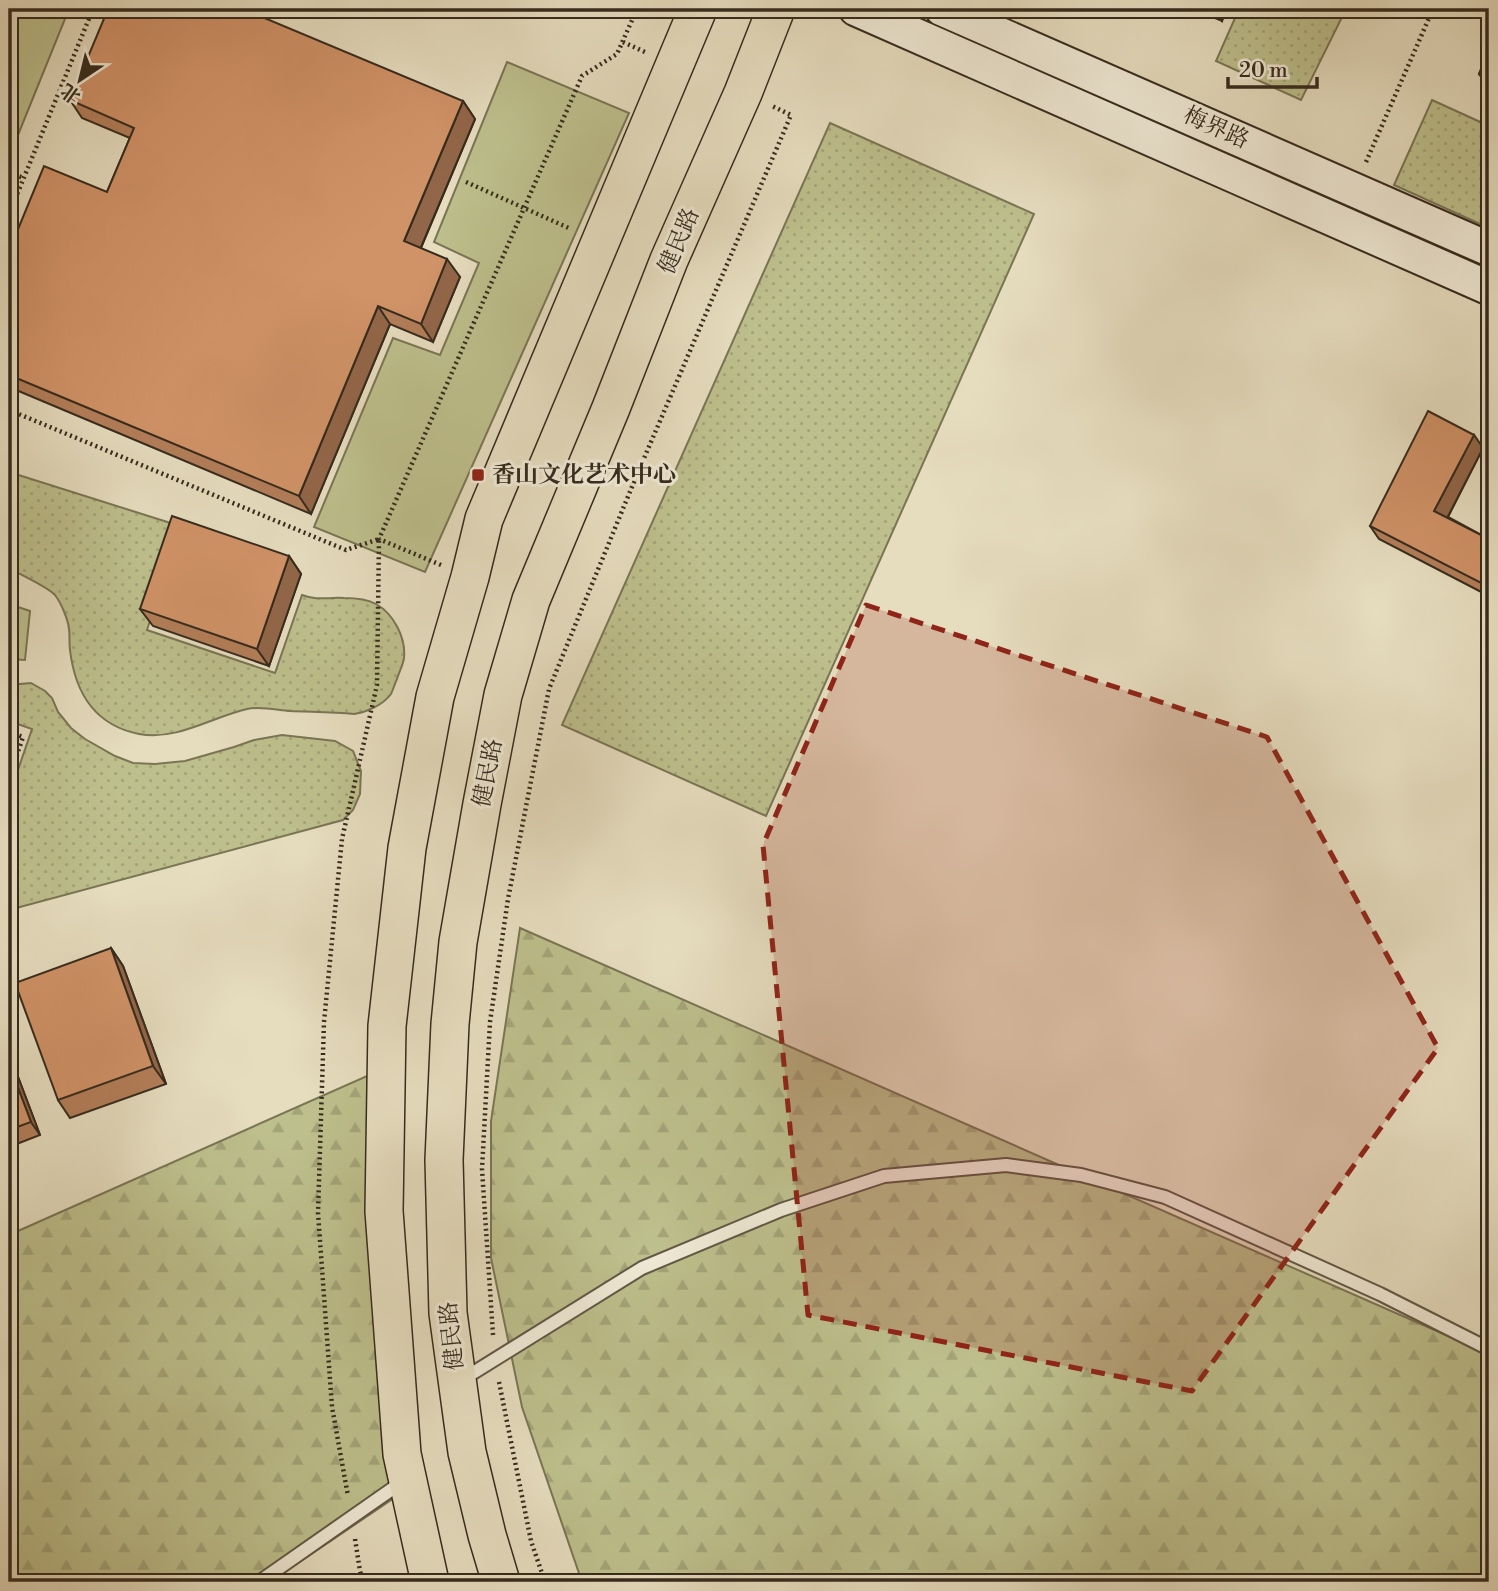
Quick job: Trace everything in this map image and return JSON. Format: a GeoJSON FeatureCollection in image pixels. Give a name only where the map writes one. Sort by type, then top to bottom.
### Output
{"type":"FeatureCollection","features":[{"type":"Feature","properties":{"kind":"main road"},"geometry":{"type":"LineString","coordinates":[[430,1582],[402,1454],[384,1211],[387,1026],[407,848],[432,708],[470,578],[484,519],[698,9]]}},
{"type":"Feature","properties":{"kind":"main road","name":"健民路"},"geometry":{"type":"LineString","coordinates":[[501,1582],[467,1452],[447,1313],[444,1160],[450,1024],[458,942],[503,695],[531,600],[669,260],[743,93],[776,9]]}},
{"type":"Feature","properties":{"kind":"main road"},"geometry":{"type":"LineString","coordinates":[[856,9],[1489,288]]}},
{"type":"Feature","properties":{"kind":"main road","name":"梅界路"},"geometry":{"type":"LineString","coordinates":[[942,9],[1489,249]]}},
{"type":"Feature","properties":{"kind":"lane"},"geometry":{"type":"LineString","coordinates":[[456,1383],[642,1268],[781,1210],[884,1176],[1006,1165],[1081,1175],[1164,1197],[1380,1294],[1489,1349]]}},
{"type":"Feature","properties":{"kind":"lane"},"geometry":{"type":"LineString","coordinates":[[259,1582],[408,1479]]}},
{"type":"Feature","properties":{"kind":"path"},"geometry":{"type":"LineString","coordinates":[[9,214],[93,9]]}},
{"type":"Feature","properties":{"kind":"path"},"geometry":{"type":"LineString","coordinates":[[363,1582],[332,1407],[317,1213],[324,1022],[342,839],[377,685],[379,539],[582,76],[617,54],[637,9]]}},
{"type":"Feature","properties":{"kind":"path"},"geometry":{"type":"LineString","coordinates":[[1354,189],[1433,9]]}},
{"type":"Feature","properties":{"kind":"path"},"geometry":{"type":"LineString","coordinates":[[545,1582],[531,1541],[494,1360],[482,1169],[490,1021],[508,899],[549,689],[636,477],[791,115]]}},
{"type":"Feature","properties":{"kind":"path"},"geometry":{"type":"LineString","coordinates":[[9,173],[24,178]]}},
{"type":"Feature","properties":{"kind":"path"},"geometry":{"type":"LineString","coordinates":[[466,182],[601,241]]}},
{"type":"Feature","properties":{"kind":"path"},"geometry":{"type":"LineString","coordinates":[[9,410],[346,550],[379,539],[470,578]]}},
{"type":"Feature","properties":{"kind":"path"},"geometry":{"type":"LineString","coordinates":[[9,732],[23,737],[9,779]]}},
{"type":"Feature","properties":{"kind":"highlighted area"},"geometry":{"type":"Polygon","coordinates":[[[866,605],[1267,737],[1438,1048],[1192,1391],[808,1315],[763,845],[866,605]]]}},
{"type":"Feature","properties":{"kind":"green space"},"geometry":{"type":"Polygon","coordinates":[[[9,9],[69,9],[18,135],[9,132],[9,9]]]}},
{"type":"Feature","properties":{"kind":"green space"},"geometry":{"type":"Polygon","coordinates":[[[1239,9],[1346,9],[1301,100],[1216,61],[1239,9]]]}},
{"type":"Feature","properties":{"kind":"green space"},"geometry":{"type":"Polygon","coordinates":[[[507,62],[629,113],[425,572],[314,527],[393,338],[440,355],[479,263],[434,242],[507,62]]]}},
{"type":"Feature","properties":{"kind":"green space"},"geometry":{"type":"Polygon","coordinates":[[[1432,100],[1489,126],[1489,228],[1394,185],[1432,100]]]}},
{"type":"Feature","properties":{"kind":"green space"},"geometry":{"type":"Polygon","coordinates":[[[830,123],[1034,214],[766,816],[562,725],[830,123]]]}},
{"type":"Feature","properties":{"kind":"green space"},"geometry":{"type":"Polygon","coordinates":[[[9,472],[180,526],[147,630],[275,673],[302,595],[356,599],[376,604],[393,620],[403,643],[403,661],[391,694],[374,707],[354,714],[252,708],[167,734],[139,734],[110,723],[99,715],[82,693],[73,665],[68,625],[57,598],[46,588],[9,568],[9,472]]]}},
{"type":"Feature","properties":{"kind":"green space"},"geometry":{"type":"Polygon","coordinates":[[[9,604],[30,611],[25,660],[9,659],[9,604]]]}},
{"type":"Feature","properties":{"kind":"green space"},"geometry":{"type":"Polygon","coordinates":[[[31,683],[52,698],[58,712],[71,728],[85,739],[133,763],[185,761],[254,740],[282,735],[335,741],[353,751],[361,771],[360,794],[353,810],[343,820],[9,910],[9,796],[32,729],[9,721],[9,685],[31,683]]]}},
{"type":"Feature","properties":{"kind":"green space"},"geometry":{"type":"Polygon","coordinates":[[[520,928],[1489,1354],[1489,1582],[582,1582],[522,1407],[491,1258],[491,1121],[520,928]]]}},
{"type":"Feature","properties":{"kind":"green space"},"geometry":{"type":"Polygon","coordinates":[[[367,1076],[370,1236],[397,1496],[270,1582],[9,1582],[9,1235],[367,1076]]]}},
{"type":"Feature","properties":{"kind":"building"},"geometry":{"type":"Polygon","coordinates":[[[108,9],[243,9],[463,101],[404,241],[447,259],[421,324],[378,306],[299,496],[9,375],[9,251],[44,166],[107,192],[134,128],[70,100],[108,9]]]}},
{"type":"Feature","properties":{"kind":"building"},"geometry":{"type":"Polygon","coordinates":[[[1489,50],[1489,79],[1479,74],[1489,50]]]}},
{"type":"Feature","properties":{"kind":"building"},"geometry":{"type":"Polygon","coordinates":[[[1428,411],[1474,435],[1434,511],[1489,539],[1489,576],[1485,585],[1370,526],[1428,411]]]}},
{"type":"Feature","properties":{"kind":"building"},"geometry":{"type":"Polygon","coordinates":[[[172,516],[289,556],[257,649],[140,609],[172,516]]]}},
{"type":"Feature","properties":{"kind":"building"},"geometry":{"type":"Polygon","coordinates":[[[111,948],[153,1066],[58,1100],[15,983],[111,948]]]}},
{"type":"Feature","properties":{"kind":"building"},"geometry":{"type":"Polygon","coordinates":[[[9,1064],[31,1122],[9,1130],[9,1064]]]}},
{"type":"Feature","properties":{"kind":"place","name":"香山文化艺术中心"},"geometry":{"type":"Point","coordinates":[478,475]}}]}
